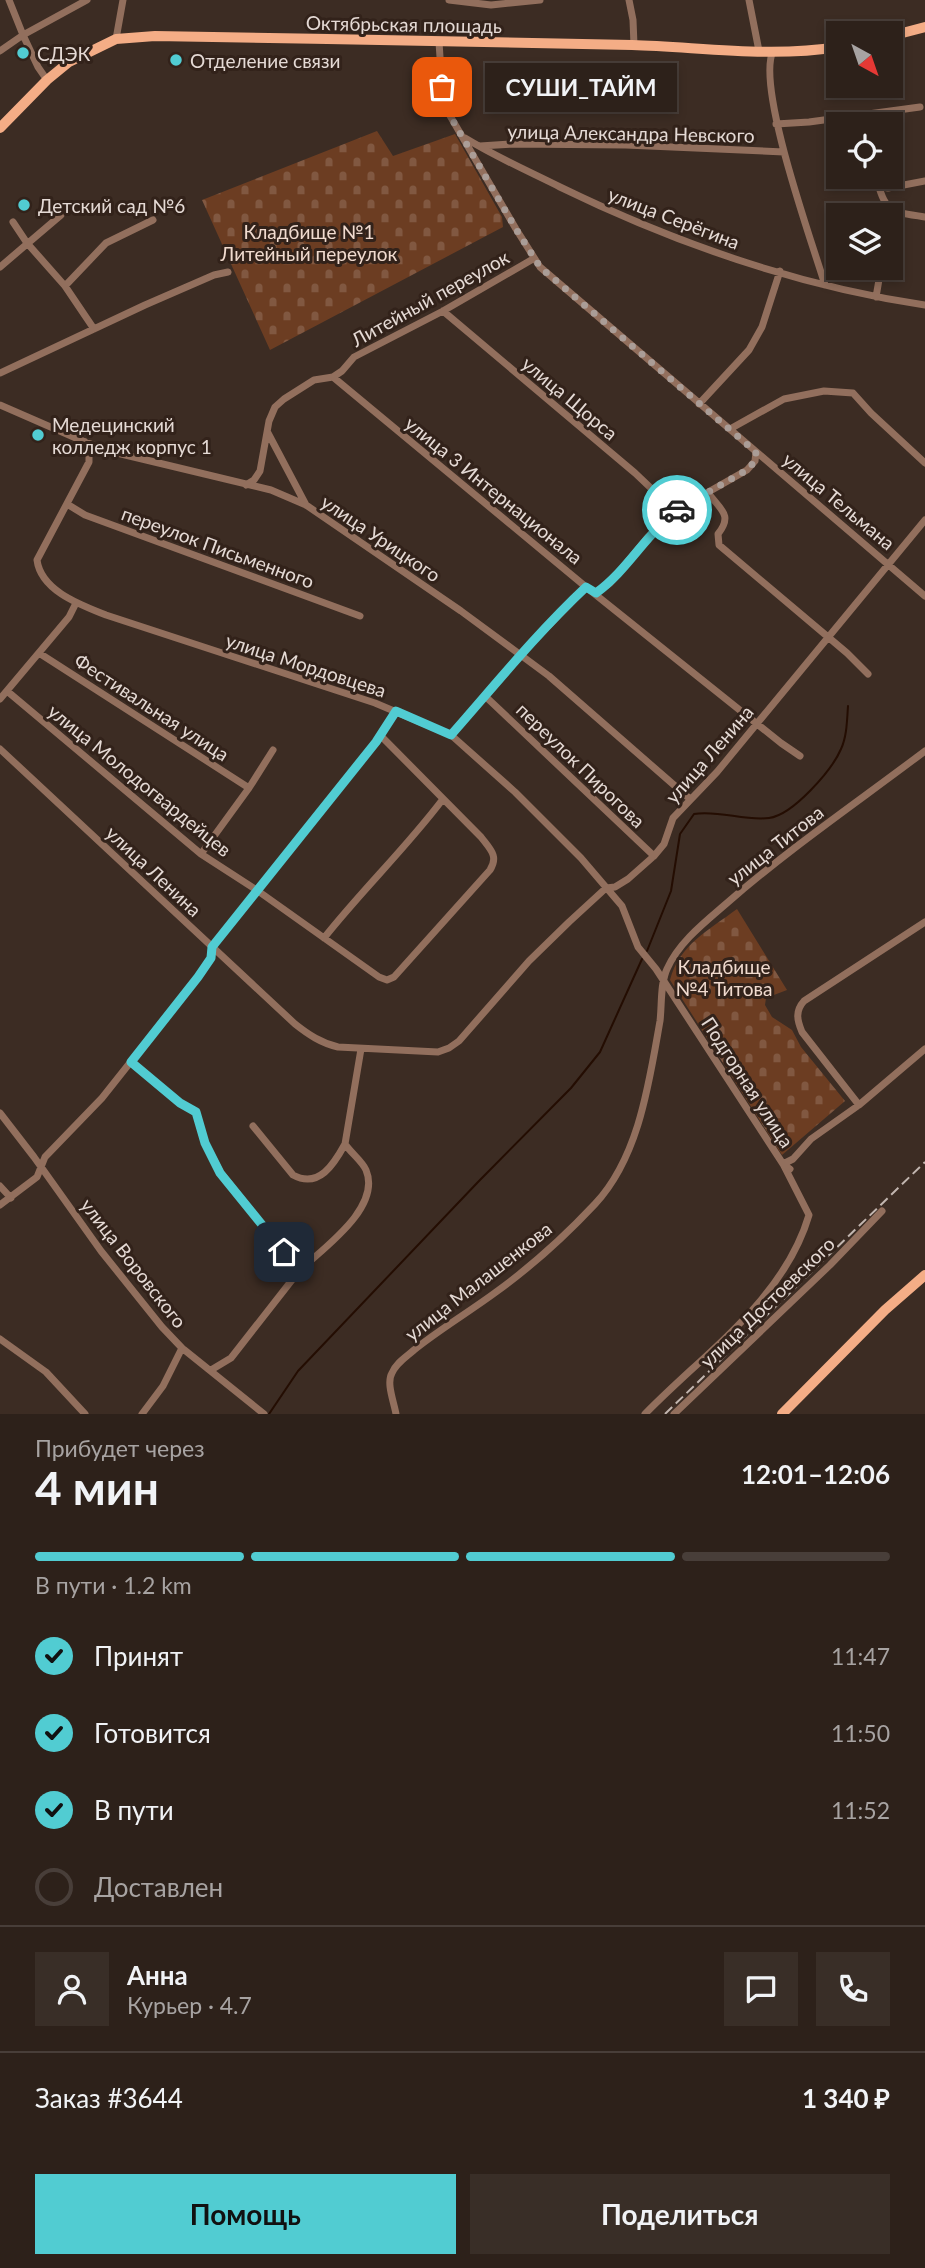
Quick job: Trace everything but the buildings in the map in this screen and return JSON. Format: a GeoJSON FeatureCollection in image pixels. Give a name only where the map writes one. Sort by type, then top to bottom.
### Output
{"type":"FeatureCollection","features":[{"type":"Feature","properties":{"kind":"main road"},"geometry":{"type":"LineString","coordinates":[[903,33],[925,27]]}},
{"type":"Feature","properties":{"kind":"main road","name":"Октябрьская площадь"},"geometry":{"type":"LineString","coordinates":[[0,128],[47,80],[69,62],[116,39],[155,36],[634,45],[759,51],[826,49]]}},
{"type":"Feature","properties":{"kind":"main road"},"geometry":{"type":"LineString","coordinates":[[782,1414],[885,1310],[925,1275]]}},
{"type":"Feature","properties":{"kind":"street"},"geometry":{"type":"LineString","coordinates":[[9,0],[38,67],[47,80]]}},
{"type":"Feature","properties":{"kind":"street"},"geometry":{"type":"LineString","coordinates":[[0,51],[23,35],[87,0]]}},
{"type":"Feature","properties":{"kind":"street"},"geometry":{"type":"LineString","coordinates":[[116,39],[123,0]]}},
{"type":"Feature","properties":{"kind":"street"},"geometry":{"type":"LineString","coordinates":[[449,0],[491,5],[540,0]]}},
{"type":"Feature","properties":{"kind":"street"},"geometry":{"type":"LineString","coordinates":[[629,0],[634,45]]}},
{"type":"Feature","properties":{"kind":"street"},"geometry":{"type":"LineString","coordinates":[[749,0],[759,51]]}},
{"type":"Feature","properties":{"kind":"street","name":"улица Тельмана"},"geometry":{"type":"LineString","coordinates":[[439,42],[445,104],[533,259],[925,596]]}},
{"type":"Feature","properties":{"kind":"street"},"geometry":{"type":"LineString","coordinates":[[773,51],[770,74],[776,124],[825,285]]}},
{"type":"Feature","properties":{"kind":"street"},"geometry":{"type":"LineString","coordinates":[[878,112],[920,107]]}},
{"type":"Feature","properties":{"kind":"street"},"geometry":{"type":"LineString","coordinates":[[776,124],[826,119]]}},
{"type":"Feature","properties":{"kind":"street","name":"улица Серёгина"},"geometry":{"type":"LineString","coordinates":[[464,138],[593,204],[696,247],[876,298],[925,305]]}},
{"type":"Feature","properties":{"kind":"street","name":"улица Александра Невского"},"geometry":{"type":"LineString","coordinates":[[478,146],[626,145],[784,152]]}},
{"type":"Feature","properties":{"kind":"street"},"geometry":{"type":"LineString","coordinates":[[903,185],[925,180]]}},
{"type":"Feature","properties":{"kind":"street"},"geometry":{"type":"LineString","coordinates":[[879,189],[884,202],[896,212],[925,217]]}},
{"type":"Feature","properties":{"kind":"street"},"geometry":{"type":"LineString","coordinates":[[0,267],[61,215]]}},
{"type":"Feature","properties":{"kind":"street"},"geometry":{"type":"LineString","coordinates":[[65,286],[106,243],[153,220]]}},
{"type":"Feature","properties":{"kind":"street"},"geometry":{"type":"LineString","coordinates":[[13,222],[27,243],[65,286],[94,329]]}},
{"type":"Feature","properties":{"kind":"street","name":"Литейный переулок"},"geometry":{"type":"LineString","coordinates":[[246,485],[254,480],[260,471],[269,421],[275,407],[284,399],[314,380],[333,377],[354,357],[443,311],[533,259]]}},
{"type":"Feature","properties":{"kind":"street"},"geometry":{"type":"LineString","coordinates":[[699,404],[749,350],[762,327],[780,271]]}},
{"type":"Feature","properties":{"kind":"street"},"geometry":{"type":"LineString","coordinates":[[0,373],[69,339],[214,275],[228,272]]}},
{"type":"Feature","properties":{"kind":"street"},"geometry":{"type":"LineString","coordinates":[[876,298],[879,280]]}},
{"type":"Feature","properties":{"kind":"street","name":"улица Щорса"},"geometry":{"type":"LineString","coordinates":[[443,311],[635,473],[675,511]]}},
{"type":"Feature","properties":{"kind":"street","name":"улица 3 Интернационала"},"geometry":{"type":"LineString","coordinates":[[333,377],[586,587],[800,756]]}},
{"type":"Feature","properties":{"kind":"street"},"geometry":{"type":"LineString","coordinates":[[730,429],[784,399],[824,391],[853,393],[925,463]]}},
{"type":"Feature","properties":{"kind":"street","name":"улица Урицкого"},"geometry":{"type":"LineString","coordinates":[[0,405],[117,453],[271,490],[306,505],[461,611],[549,676],[690,799]]}},
{"type":"Feature","properties":{"kind":"street"},"geometry":{"type":"LineString","coordinates":[[268,432],[306,505]]}},
{"type":"Feature","properties":{"kind":"street"},"geometry":{"type":"LineString","coordinates":[[67,504],[89,462],[89,451],[85,442]]}},
{"type":"Feature","properties":{"kind":"street"},"geometry":{"type":"LineString","coordinates":[[596,593],[610,583],[648,537],[675,511],[747,470],[755,461],[756,452]]}},
{"type":"Feature","properties":{"kind":"street"},"geometry":{"type":"LineString","coordinates":[[708,493],[726,518],[726,524],[718,534],[719,545],[829,637],[868,674]]}},
{"type":"Feature","properties":{"kind":"street","name":"улица Мордовцева"},"geometry":{"type":"LineString","coordinates":[[67,504],[37,561],[38,572],[46,581],[76,603],[106,615],[396,711],[451,735],[560,836],[622,906],[642,953],[663,982]]}},
{"type":"Feature","properties":{"kind":"street","name":"переулок Письменного"},"geometry":{"type":"LineString","coordinates":[[67,504],[98,520],[360,615]]}},
{"type":"Feature","properties":{"kind":"street","name":"улица Ленина"},"geometry":{"type":"LineString","coordinates":[[0,749],[312,1037],[325,1044],[361,1049],[424,1052],[449,1048],[459,1041],[529,961],[606,888],[615,887],[628,879],[654,856],[664,844],[673,818],[717,772],[925,520]]}},
{"type":"Feature","properties":{"kind":"street"},"geometry":{"type":"LineString","coordinates":[[451,735],[520,655],[586,587]]}},
{"type":"Feature","properties":{"kind":"street"},"geometry":{"type":"LineString","coordinates":[[0,699],[69,617],[76,603]]}},
{"type":"Feature","properties":{"kind":"street","name":"Фестивальная улица"},"geometry":{"type":"LineString","coordinates":[[38,653],[249,788]]}},
{"type":"Feature","properties":{"kind":"street","name":"улица Молодогвардейцев"},"geometry":{"type":"LineString","coordinates":[[7,691],[201,854],[387,980],[430,939],[490,870],[495,859],[494,853],[381,736]]}},
{"type":"Feature","properties":{"kind":"street","name":"переулок Пирогова"},"geometry":{"type":"LineString","coordinates":[[485,696],[654,856]]}},
{"type":"Feature","properties":{"kind":"street"},"geometry":{"type":"LineString","coordinates":[[0,1205],[37,1177],[40,1165],[102,1098],[131,1062],[198,977],[211,958],[212,947],[381,736],[396,711]]}},
{"type":"Feature","properties":{"kind":"street"},"geometry":{"type":"LineString","coordinates":[[201,854],[273,750]]}},
{"type":"Feature","properties":{"kind":"street","name":"улица Титова"},"geometry":{"type":"LineString","coordinates":[[663,982],[667,969],[682,946],[738,893],[925,751]]}},
{"type":"Feature","properties":{"kind":"street"},"geometry":{"type":"LineString","coordinates":[[324,938],[443,799]]}},
{"type":"Feature","properties":{"kind":"street"},"geometry":{"type":"LineString","coordinates":[[859,1105],[802,1032],[798,1022],[798,1007],[925,922]]}},
{"type":"Feature","properties":{"kind":"street"},"geometry":{"type":"LineString","coordinates":[[656,970],[667,969]]}},
{"type":"Feature","properties":{"kind":"street","name":"Подгорная улица"},"geometry":{"type":"LineString","coordinates":[[645,1414],[746,1317],[782,1272],[802,1239],[809,1215],[783,1164],[663,982]]}},
{"type":"Feature","properties":{"kind":"street","name":"улица Малашенкова"},"geometry":{"type":"LineString","coordinates":[[396,1414],[389,1381],[391,1373],[401,1361],[441,1328],[496,1292],[554,1246],[618,1175],[640,1114],[654,1053],[662,1007],[663,982]]}},
{"type":"Feature","properties":{"kind":"street"},"geometry":{"type":"LineString","coordinates":[[253,1126],[293,1175],[307,1180],[326,1172],[345,1144],[361,1049]]}},
{"type":"Feature","properties":{"kind":"street","name":"Подгорная улица"},"geometry":{"type":"LineString","coordinates":[[783,1164],[793,1159],[811,1139],[859,1105],[925,1049]]}},
{"type":"Feature","properties":{"kind":"street"},"geometry":{"type":"LineString","coordinates":[[131,1062],[180,1103],[196,1112],[205,1143],[220,1173],[299,1271]]}},
{"type":"Feature","properties":{"kind":"street","name":"улица Воровского"},"geometry":{"type":"LineString","coordinates":[[0,1113],[108,1260],[162,1327],[182,1348],[262,1413]]}},
{"type":"Feature","properties":{"kind":"street"},"geometry":{"type":"LineString","coordinates":[[211,1370],[231,1358],[299,1271],[356,1217],[368,1193],[367,1173],[345,1144]]}},
{"type":"Feature","properties":{"kind":"street","name":"Подгорная улица"},"geometry":{"type":"LineString","coordinates":[[783,1164],[790,1169]]}},
{"type":"Feature","properties":{"kind":"street"},"geometry":{"type":"LineString","coordinates":[[0,1186],[11,1198]]}},
{"type":"Feature","properties":{"kind":"street","name":"улица Достоевского"},"geometry":{"type":"LineString","coordinates":[[674,1414],[830,1265],[881,1211]]}},
{"type":"Feature","properties":{"kind":"street"},"geometry":{"type":"LineString","coordinates":[[0,1339],[46,1372],[85,1414]]}},
{"type":"Feature","properties":{"kind":"street"},"geometry":{"type":"LineString","coordinates":[[142,1414],[163,1386],[182,1348]]}},
{"type":"Feature","properties":{"kind":"green space","name":"Кладбище №1 Литейный переулок"},"geometry":{"type":"Polygon","coordinates":[[[377,131],[393,156],[455,134],[502,217],[503,227],[270,350],[202,200],[377,131]]]}},
{"type":"Feature","properties":{"kind":"green space","name":"Кладбище №4 Титова"},"geometry":{"type":"Polygon","coordinates":[[[737,909],[787,990],[766,998],[765,1005],[772,1017],[792,1030],[801,1047],[845,1101],[782,1155],[670,980],[680,957],[696,939],[737,909]]]}},
{"type":"Feature","properties":{"kind":"waterway"},"geometry":{"type":"LineString","coordinates":[[647,951],[671,891],[680,834],[694,814],[713,813],[760,819],[779,815],[789,809],[811,790],[836,758],[844,739],[848,706]]}},
{"type":"Feature","properties":{"kind":"waterway"},"geometry":{"type":"LineString","coordinates":[[269,1414],[298,1371],[571,1088],[600,1052],[642,959]]}},
{"type":"Feature","properties":{"kind":"railway"},"geometry":{"type":"LineString","coordinates":[[665,1414],[925,1162]]}},
{"type":"Feature","properties":{"kind":"way so far"},"geometry":{"type":"LineString","coordinates":[[442,87],[449,114],[533,259],[756,452],[755,461],[747,470],[677,510]]}},
{"type":"Feature","properties":{"kind":"place","name":"СДЭК"},"geometry":{"type":"Point","coordinates":[23,53]}},
{"type":"Feature","properties":{"kind":"place","name":"Отделение связи"},"geometry":{"type":"Point","coordinates":[176,60]}},
{"type":"Feature","properties":{"kind":"place","name":"СУШИ_ТАЙМ"},"geometry":{"type":"Point","coordinates":[442,87]}},
{"type":"Feature","properties":{"kind":"place","name":"Детский сад №6"},"geometry":{"type":"Point","coordinates":[24,205]}},
{"type":"Feature","properties":{"kind":"place","name":"Медецинский колледж корпус 1"},"geometry":{"type":"Point","coordinates":[38,435]}},
{"type":"Feature","properties":{"kind":"route"},"geometry":{"type":"LineString","coordinates":[[284,1252],[220,1173],[205,1143],[196,1112],[180,1103],[131,1062],[198,977],[211,958],[212,947],[381,736],[396,711],[451,735],[572,600],[586,587],[596,593],[610,583],[648,537],[677,510]]}}]}
